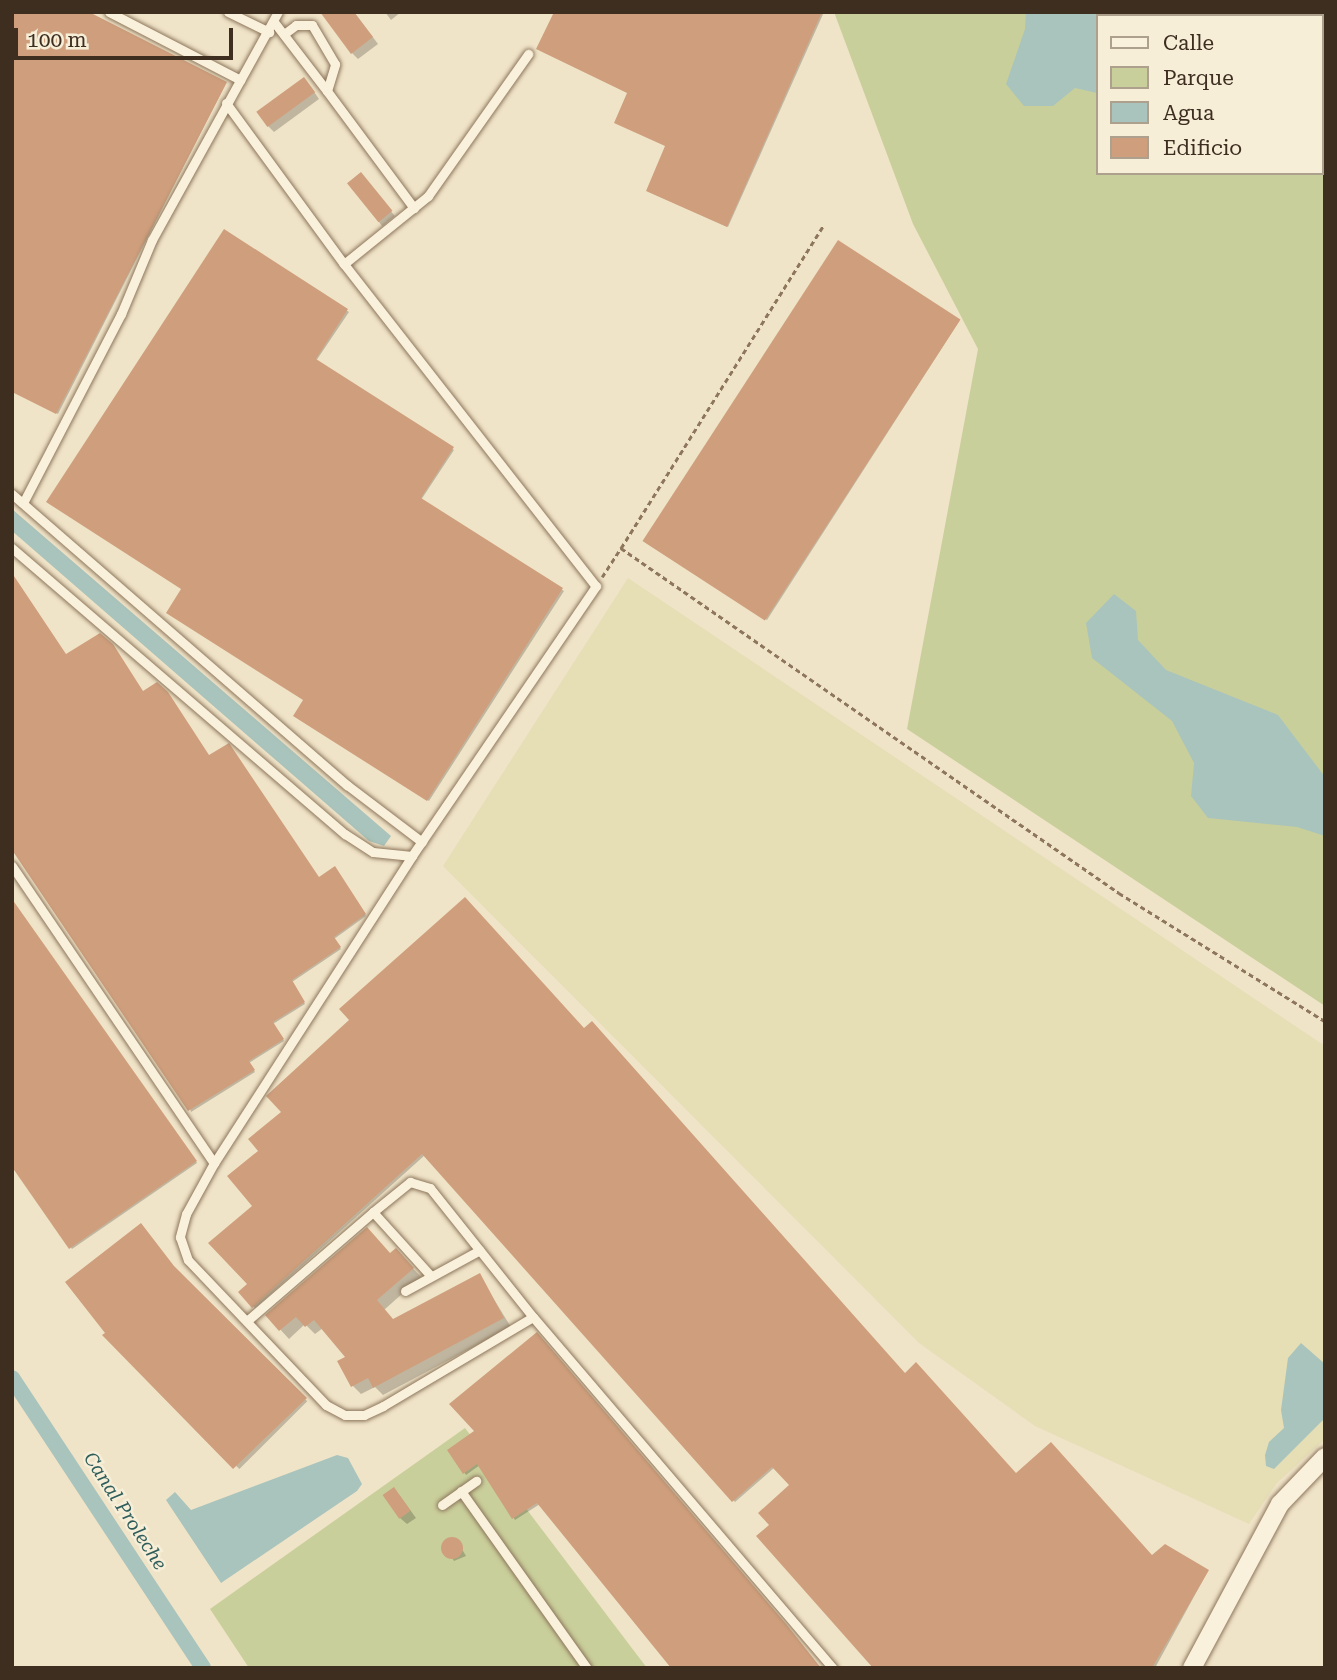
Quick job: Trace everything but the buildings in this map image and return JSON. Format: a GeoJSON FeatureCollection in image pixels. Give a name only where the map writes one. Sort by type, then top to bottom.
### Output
{"type":"FeatureCollection","features":[{"type":"Feature","properties":{"kind":"street"},"geometry":{"type":"LineString","coordinates":[[1192,1668],[1280,1504],[1325,1457]]}},
{"type":"Feature","properties":{"kind":"lane"},"geometry":{"type":"LineString","coordinates":[[109,12],[241,79]]}},
{"type":"Feature","properties":{"kind":"lane"},"geometry":{"type":"LineString","coordinates":[[228,12],[268,32]]}},
{"type":"Feature","properties":{"kind":"lane"},"geometry":{"type":"LineString","coordinates":[[23,503],[116,325],[152,240],[276,17]]}},
{"type":"Feature","properties":{"kind":"lane"},"geometry":{"type":"LineString","coordinates":[[276,17],[284,34],[414,208]]}},
{"type":"Feature","properties":{"kind":"lane"},"geometry":{"type":"LineString","coordinates":[[284,34],[296,24],[312,25],[335,64],[327,91]]}},
{"type":"Feature","properties":{"kind":"lane"},"geometry":{"type":"LineString","coordinates":[[344,264],[414,208],[436,186],[528,54]]}},
{"type":"Feature","properties":{"kind":"lane"},"geometry":{"type":"LineString","coordinates":[[226,103],[344,264],[596,586],[412,856],[215,1163],[186,1213],[180,1237],[188,1260],[326,1405],[345,1415],[364,1415],[383,1406],[533,1317]]}},
{"type":"Feature","properties":{"kind":"lane"},"geometry":{"type":"LineString","coordinates":[[12,494],[348,785],[422,842]]}},
{"type":"Feature","properties":{"kind":"lane"},"geometry":{"type":"LineString","coordinates":[[12,548],[345,834],[373,852],[412,856]]}},
{"type":"Feature","properties":{"kind":"lane"},"geometry":{"type":"LineString","coordinates":[[12,866],[215,1163]]}},
{"type":"Feature","properties":{"kind":"lane"},"geometry":{"type":"LineString","coordinates":[[248,1320],[410,1182],[421,1182],[833,1668]]}},
{"type":"Feature","properties":{"kind":"lane"},"geometry":{"type":"LineString","coordinates":[[373,1212],[430,1275]]}},
{"type":"Feature","properties":{"kind":"lane"},"geometry":{"type":"LineString","coordinates":[[405,1290],[480,1250]]}},
{"type":"Feature","properties":{"kind":"lane"},"geometry":{"type":"LineString","coordinates":[[442,1505],[476,1481]]}},
{"type":"Feature","properties":{"kind":"lane"},"geometry":{"type":"LineString","coordinates":[[461,1491],[587,1668]]}},
{"type":"Feature","properties":{"kind":"path"},"geometry":{"type":"LineString","coordinates":[[596,586],[824,225]]}},
{"type":"Feature","properties":{"kind":"path"},"geometry":{"type":"LineString","coordinates":[[621,548],[1119,892],[1325,1021]]}},
{"type":"Feature","properties":{"kind":"shaded area"},"geometry":{"type":"Polygon","coordinates":[[[628,578],[1325,1046],[1325,1439],[1277,1483],[1249,1524],[1035,1426],[919,1343],[443,866],[628,578]]]}},
{"type":"Feature","properties":{"kind":"green space"},"geometry":{"type":"Polygon","coordinates":[[[834,12],[1325,12],[1325,1006],[907,729],[978,349],[913,224],[834,12]]]}},
{"type":"Feature","properties":{"kind":"green space"},"geometry":{"type":"Polygon","coordinates":[[[465,1428],[647,1668],[249,1668],[210,1609],[465,1428]]]}},
{"type":"Feature","properties":{"kind":"water"},"geometry":{"type":"Polygon","coordinates":[[[1026,12],[1126,14],[1096,14],[1096,93],[1075,88],[1053,106],[1024,106],[1006,84],[1025,29],[1026,12]]]}},
{"type":"Feature","properties":{"kind":"water"},"geometry":{"type":"Polygon","coordinates":[[[12,509],[391,836],[384,846],[369,841],[12,531],[12,509]]]}},
{"type":"Feature","properties":{"kind":"water"},"geometry":{"type":"Polygon","coordinates":[[[1114,594],[1136,611],[1138,640],[1166,670],[1278,715],[1325,777],[1325,836],[1297,827],[1208,818],[1191,796],[1194,763],[1172,721],[1092,658],[1086,623],[1114,594]]]}},
{"type":"Feature","properties":{"kind":"water"},"geometry":{"type":"Polygon","coordinates":[[[1301,1343],[1325,1364],[1325,1418],[1274,1469],[1266,1466],[1265,1455],[1269,1442],[1284,1428],[1281,1410],[1288,1358],[1301,1343]]]}},
{"type":"Feature","properties":{"kind":"water"},"geometry":{"type":"Polygon","coordinates":[[[337,1455],[348,1458],[362,1484],[357,1491],[221,1583],[166,1500],[175,1492],[191,1510],[337,1455]]]}},
{"type":"Feature","properties":{"kind":"waterway","name":"Canal Proleche"},"geometry":{"type":"LineString","coordinates":[[12,1378],[203,1668]]}}]}
